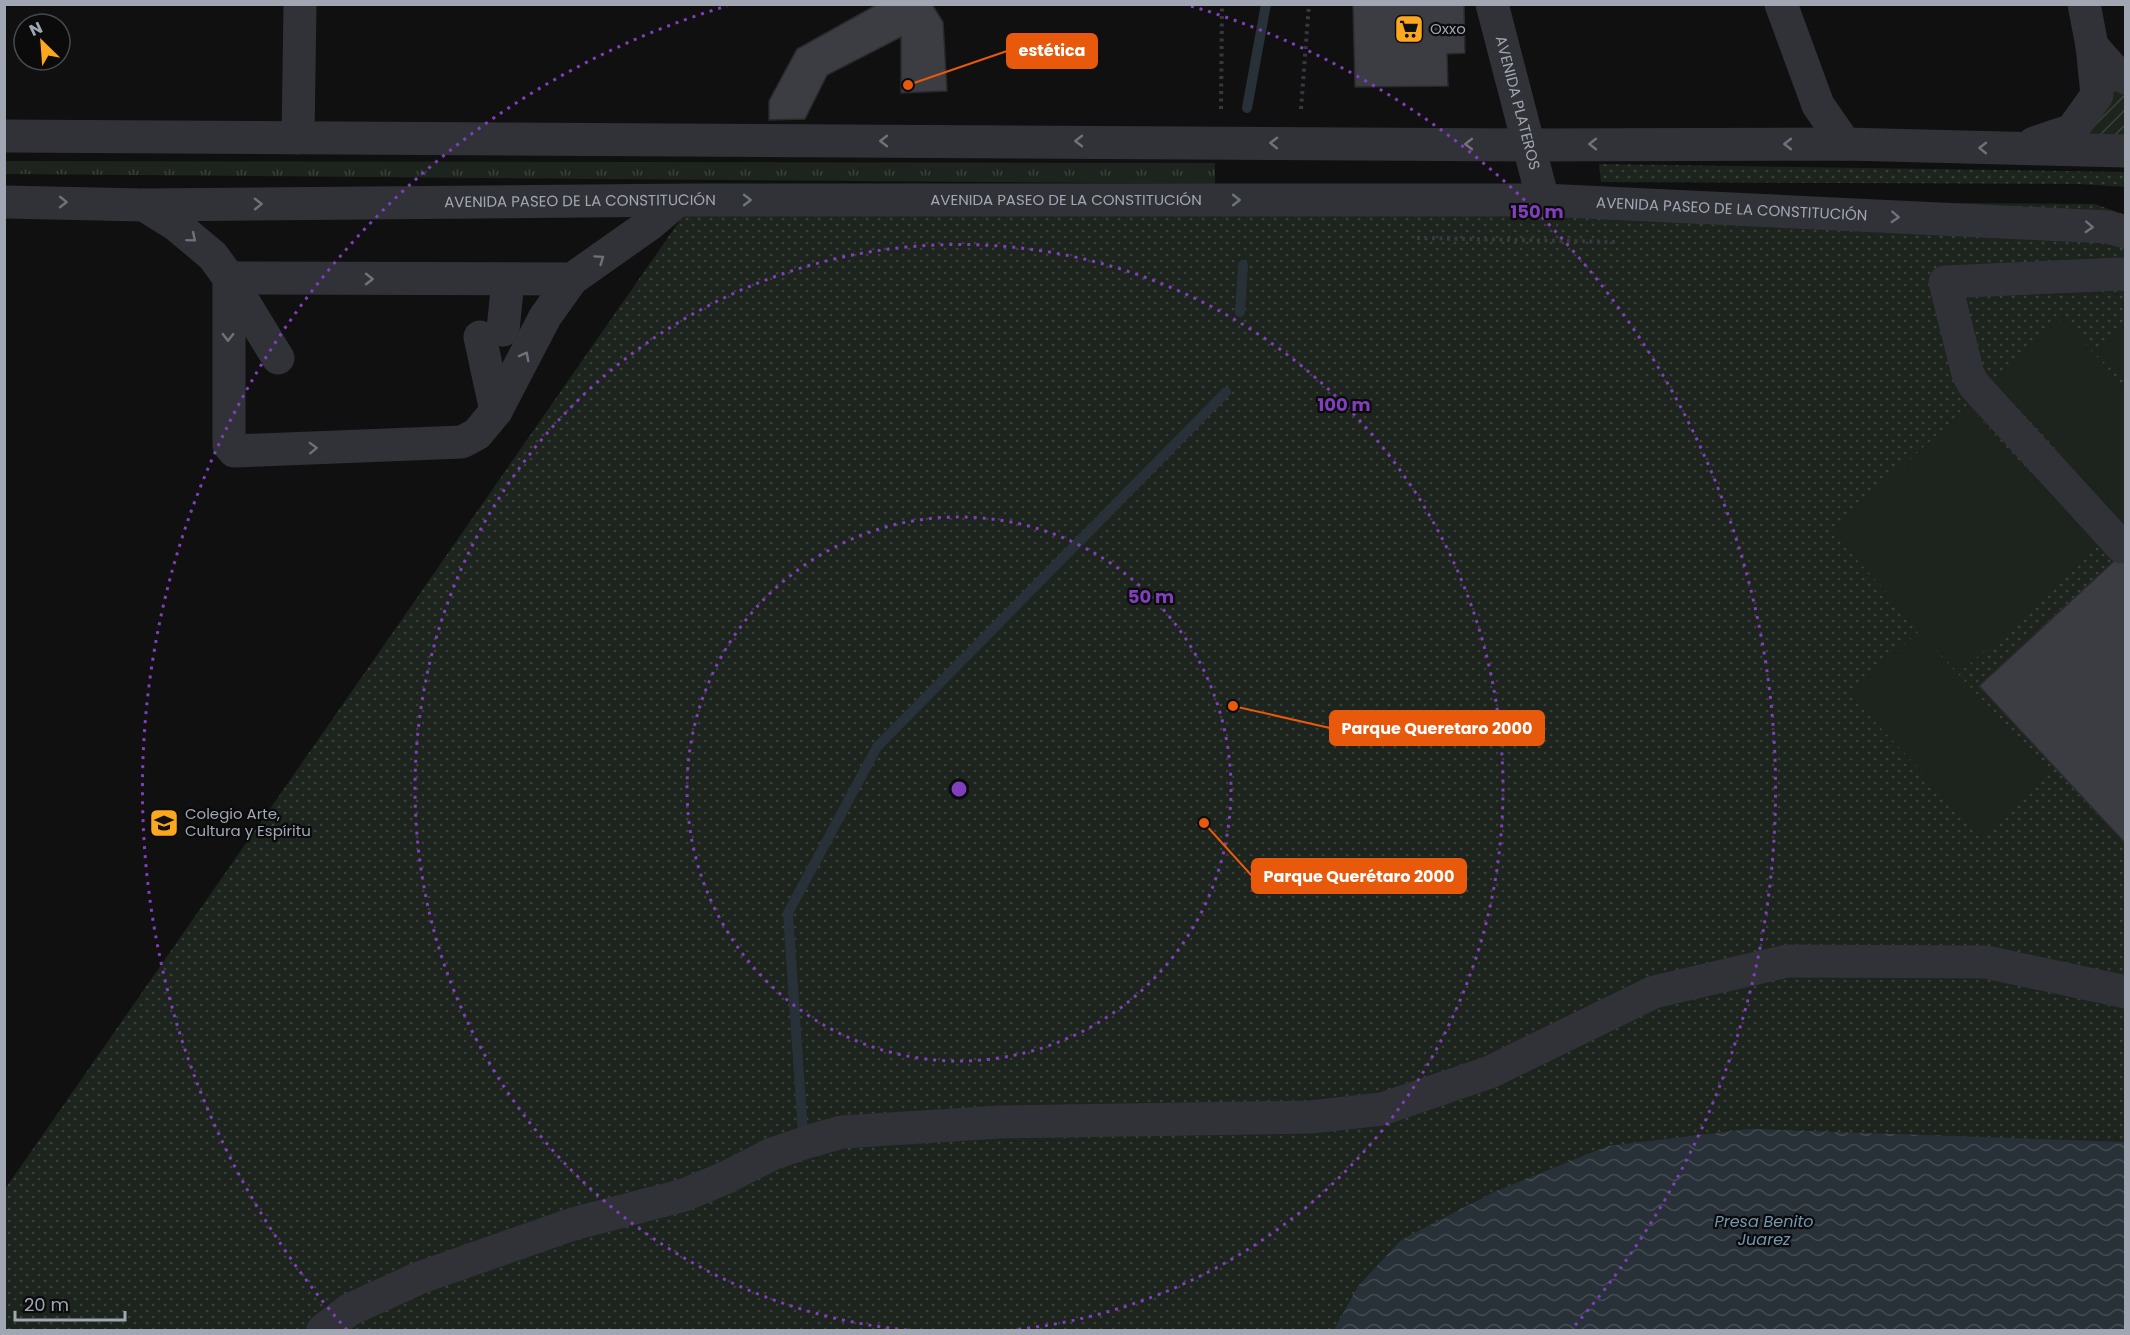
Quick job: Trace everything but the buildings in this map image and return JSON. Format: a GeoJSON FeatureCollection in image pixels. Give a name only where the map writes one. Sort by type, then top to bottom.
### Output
{"type":"FeatureCollection","features":[{"type":"Feature","properties":{"kind":"street"},"geometry":{"type":"LineString","coordinates":[[298,138],[300,4]]}},
{"type":"Feature","properties":{"kind":"street","name":"AVENIDA PLATEROS"},"geometry":{"type":"LineString","coordinates":[[1492,4],[1543,200]]}},
{"type":"Feature","properties":{"kind":"street"},"geometry":{"type":"LineString","coordinates":[[1781,4],[1818,105],[1845,144]]}},
{"type":"Feature","properties":{"kind":"street"},"geometry":{"type":"LineString","coordinates":[[2018,148],[2072,130],[2097,95],[2092,46],[2084,4]]}},
{"type":"Feature","properties":{"kind":"street"},"geometry":{"type":"LineString","coordinates":[[2092,46],[2116,74],[2126,78]]}},
{"type":"Feature","properties":{"kind":"street"},"geometry":{"type":"LineString","coordinates":[[4,136],[1528,145],[1845,144],[2126,151]]}},
{"type":"Feature","properties":{"kind":"street","name":"AVENIDA PASEO DE LA CONSTITUCIÓN"},"geometry":{"type":"LineString","coordinates":[[4,202],[144,205],[676,201],[1543,200],[2108,227],[2126,232]]}},
{"type":"Feature","properties":{"kind":"street"},"geometry":{"type":"LineString","coordinates":[[229,278],[229,445],[234,451],[462,442],[477,434],[496,411],[545,317],[572,279],[650,224],[676,201]]}},
{"type":"Feature","properties":{"kind":"street"},"geometry":{"type":"LineString","coordinates":[[144,205],[176,225],[213,256],[278,358]]}},
{"type":"Feature","properties":{"kind":"street"},"geometry":{"type":"LineString","coordinates":[[2122,547],[1974,386],[1968,374],[1945,282],[2126,275]]}},
{"type":"Feature","properties":{"kind":"street"},"geometry":{"type":"LineString","coordinates":[[229,278],[572,279]]}},
{"type":"Feature","properties":{"kind":"street"},"geometry":{"type":"LineString","coordinates":[[496,411],[491,334],[508,280]]}},
{"type":"Feature","properties":{"kind":"street"},"geometry":{"type":"LineString","coordinates":[[323,1330],[349,1310],[419,1278],[573,1224],[684,1195],[772,1154],[842,1132],[1000,1122],[1311,1117],[1382,1109],[1490,1071],[1654,992],[1786,961],[1986,962],[2125,992]]}},
{"type":"Feature","properties":{"kind":"path"},"geometry":{"type":"LineString","coordinates":[[1221,142],[1222,4]]}},
{"type":"Feature","properties":{"kind":"path"},"geometry":{"type":"LineString","coordinates":[[1298,143],[1309,4]]}},
{"type":"Feature","properties":{"kind":"green space"},"geometry":{"type":"Polygon","coordinates":[[[2125,78],[2125,151],[2072,130],[2097,95],[2125,78]]]}},
{"type":"Feature","properties":{"kind":"green space"},"geometry":{"type":"Polygon","coordinates":[[[5,161],[1215,163],[1215,184],[5,174],[5,161]]]}},
{"type":"Feature","properties":{"kind":"green space"},"geometry":{"type":"Polygon","coordinates":[[[1599,164],[2125,172],[2126,187],[2080,184],[1601,182],[1599,164]]]}},
{"type":"Feature","properties":{"kind":"green space"},"geometry":{"type":"Polygon","coordinates":[[[1543,200],[2095,204],[2125,215],[2125,1330],[5,1330],[5,1189],[692,203],[1543,200]]]}},
{"type":"Feature","properties":{"kind":"green space"},"geometry":{"type":"Polygon","coordinates":[[[2062,319],[2125,387],[2124,522],[1994,382],[2062,319]]]}},
{"type":"Feature","properties":{"kind":"green space"},"geometry":{"type":"Polygon","coordinates":[[[2125,328],[2125,379],[2100,351],[2125,328]]]}},
{"type":"Feature","properties":{"kind":"green space"},"geometry":{"type":"Polygon","coordinates":[[[1968,406],[2098,546],[1961,672],[1831,532],[1968,406]]]}},
{"type":"Feature","properties":{"kind":"green space"},"geometry":{"type":"Polygon","coordinates":[[[1918,632],[2049,770],[1982,834],[1850,696],[1918,632]]]}},
{"type":"Feature","properties":{"kind":"water","name":"Presa Benito Juarez"},"geometry":{"type":"Polygon","coordinates":[[[1749,1129],[2125,1142],[2125,1330],[1334,1330],[1358,1286],[1401,1240],[1496,1191],[1608,1146],[1749,1129]]]}},
{"type":"Feature","properties":{"kind":"waterway"},"geometry":{"type":"LineString","coordinates":[[1247,108],[1266,4]]}},
{"type":"Feature","properties":{"kind":"waterway"},"geometry":{"type":"LineString","coordinates":[[1240,312],[1243,265]]}},
{"type":"Feature","properties":{"kind":"waterway"},"geometry":{"type":"LineString","coordinates":[[803,1134],[788,913],[877,747],[1226,392]]}},
{"type":"Feature","properties":{"kind":"place","name":"Oxxo"},"geometry":{"type":"Point","coordinates":[1409,29]}},
{"type":"Feature","properties":{"kind":"place","name":"estética"},"geometry":{"type":"Point","coordinates":[908,85]}},
{"type":"Feature","properties":{"kind":"place","name":"Parque Queretaro 2000"},"geometry":{"type":"Point","coordinates":[1233,706]}},
{"type":"Feature","properties":{"kind":"place","name":"Colegio Arte, Cultura y Espíritu"},"geometry":{"type":"Point","coordinates":[164,823]}},
{"type":"Feature","properties":{"kind":"place","name":"Parque Querétaro 2000"},"geometry":{"type":"Point","coordinates":[1204,823]}}]}
